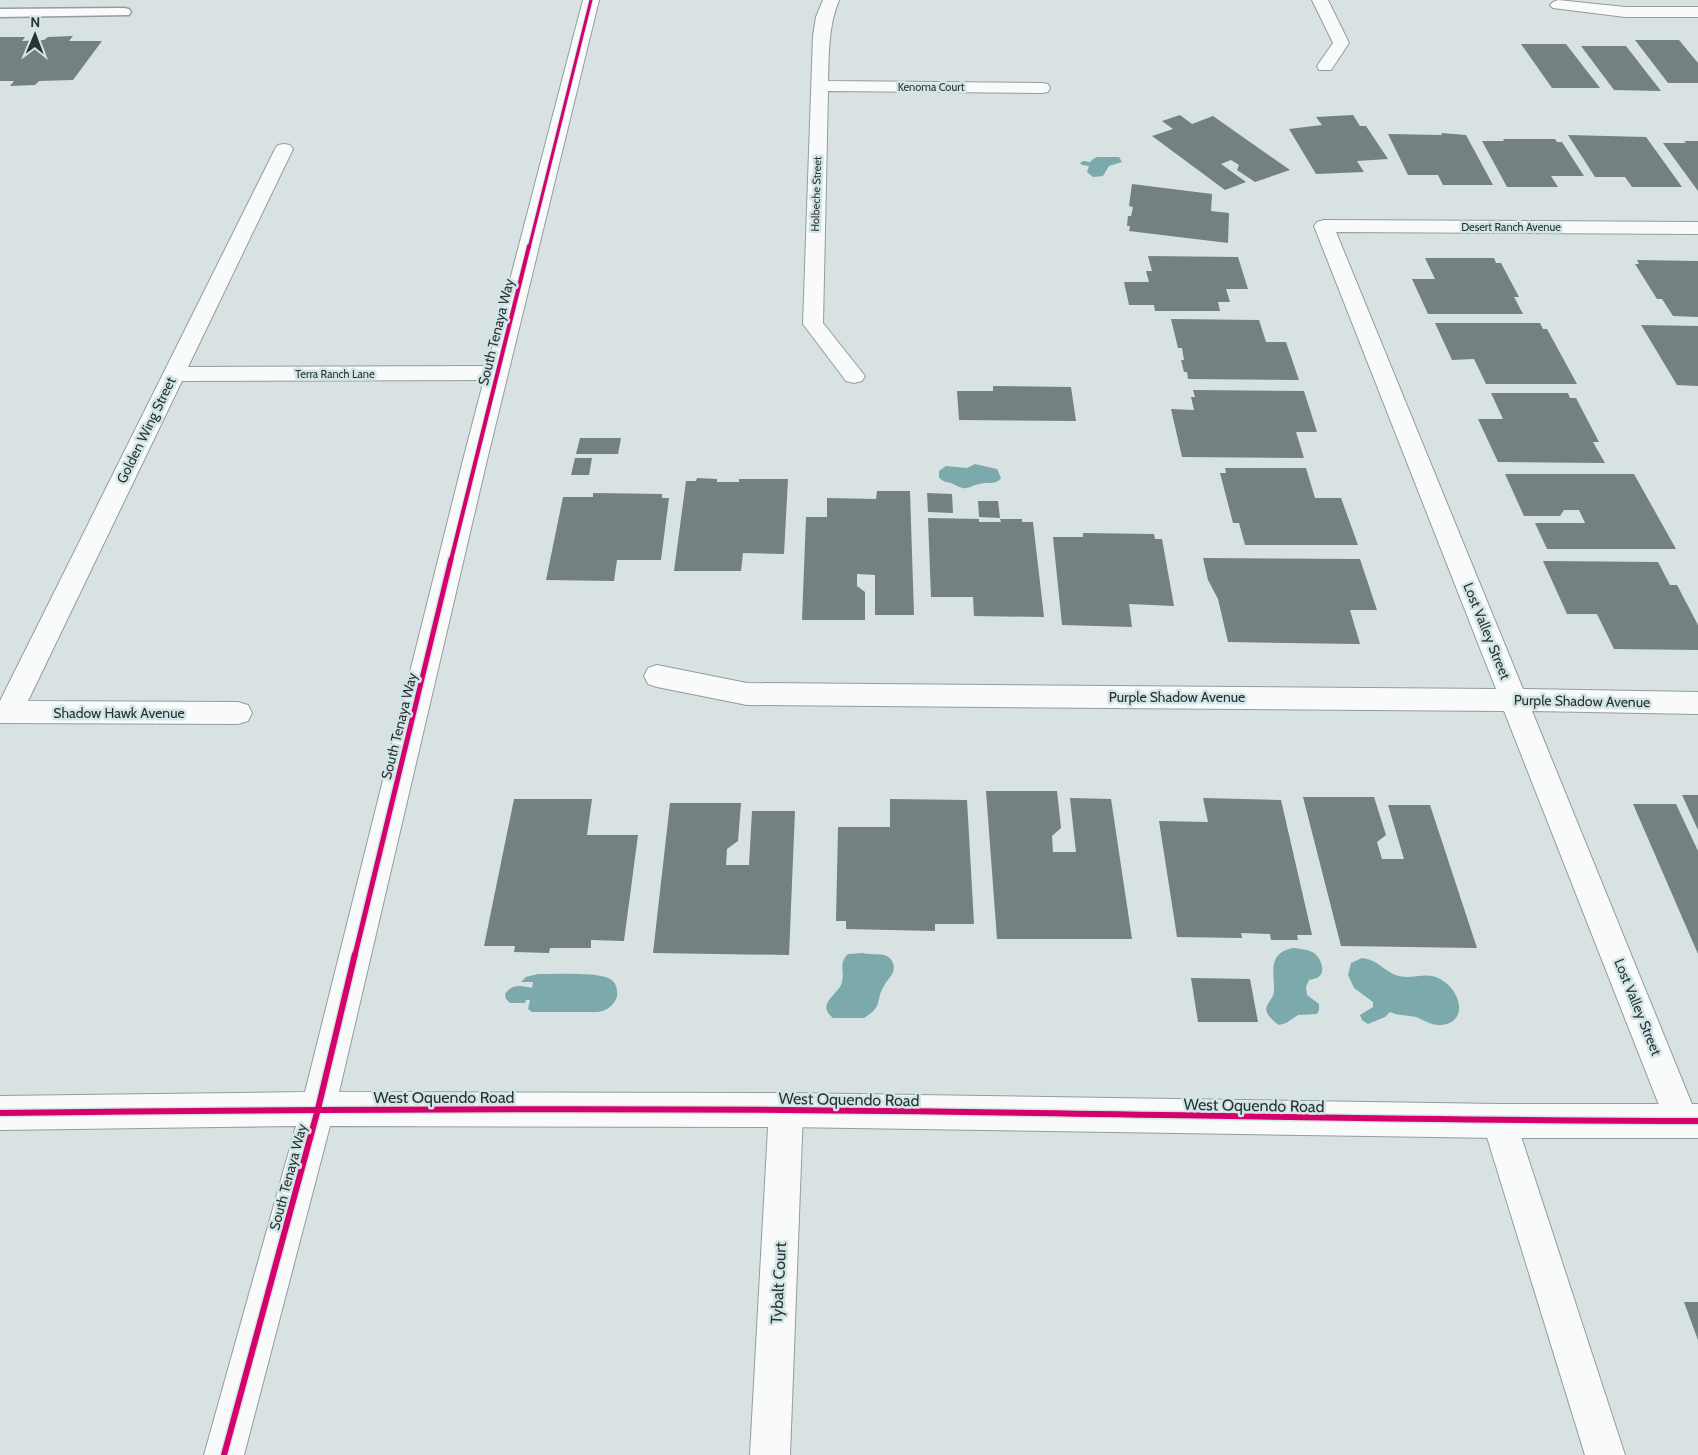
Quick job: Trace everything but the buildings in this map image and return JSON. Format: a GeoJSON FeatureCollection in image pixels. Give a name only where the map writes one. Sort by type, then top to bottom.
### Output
{"type":"FeatureCollection","features":[{"type":"Feature","properties":{"kind":"street","name":"South Tenaya Way"},"geometry":{"type":"LineString","coordinates":[[224,1455],[318,1109],[590,0]]}},
{"type":"Feature","properties":{"kind":"street","name":"Holbeche Street"},"geometry":{"type":"LineString","coordinates":[[831,0],[824,16],[821,36],[813,324],[854,376]]}},
{"type":"Feature","properties":{"kind":"street"},"geometry":{"type":"LineString","coordinates":[[1320,0],[1341,43],[1325,66]]}},
{"type":"Feature","properties":{"kind":"street"},"geometry":{"type":"LineString","coordinates":[[1558,5],[1626,12],[1698,12]]}},
{"type":"Feature","properties":{"kind":"street","name":"Kenoma Court"},"geometry":{"type":"LineString","coordinates":[[820,86],[1042,88]]}},
{"type":"Feature","properties":{"kind":"street","name":"Golden Wing Street"},"geometry":{"type":"LineString","coordinates":[[5,712],[284,149]]}},
{"type":"Feature","properties":{"kind":"street","name":"Desert Ranch Avenue"},"geometry":{"type":"LineString","coordinates":[[1324,226],[1698,228]]}},
{"type":"Feature","properties":{"kind":"street","name":"Lost Valley Street"},"geometry":{"type":"LineString","coordinates":[[1324,226],[1515,701],[1690,1121]]}},
{"type":"Feature","properties":{"kind":"street","name":"Terra Ranch Lane"},"geometry":{"type":"LineString","coordinates":[[174,374],[497,373]]}},
{"type":"Feature","properties":{"kind":"street","name":"Purple Shadow Avenue"},"geometry":{"type":"LineString","coordinates":[[657,676],[747,694],[1698,703]]}},
{"type":"Feature","properties":{"kind":"street","name":"Shadow Hawk Avenue"},"geometry":{"type":"LineString","coordinates":[[5,712],[238,713]]}},
{"type":"Feature","properties":{"kind":"street","name":"West Oquendo Road"},"geometry":{"type":"LineString","coordinates":[[0,1113],[318,1109],[786,1110],[1499,1121],[1690,1121]]}},
{"type":"Feature","properties":{"kind":"street","name":"Tybalt Court"},"geometry":{"type":"LineString","coordinates":[[770,1455],[786,1110]]}},
{"type":"Feature","properties":{"kind":"street"},"geometry":{"type":"LineString","coordinates":[[1499,1121],[1605,1455]]}},
{"type":"Feature","properties":{"kind":"lane"},"geometry":{"type":"LineString","coordinates":[[0,13],[124,12]]}},
{"type":"Feature","properties":{"kind":"water"},"geometry":{"type":"Polygon","coordinates":[[[1097,157],[1119,157],[1122,162],[1109,166],[1103,176],[1093,177],[1087,172],[1089,166],[1080,163],[1083,161],[1090,162],[1097,157]]]}},
{"type":"Feature","properties":{"kind":"water"},"geometry":{"type":"Polygon","coordinates":[[[975,464],[997,469],[1001,478],[994,483],[982,483],[964,488],[944,481],[939,477],[939,471],[946,466],[967,468],[975,464]]]}},
{"type":"Feature","properties":{"kind":"water"},"geometry":{"type":"Polygon","coordinates":[[[1294,948],[1312,952],[1317,955],[1321,962],[1322,973],[1320,976],[1309,980],[1306,987],[1307,995],[1319,1004],[1319,1010],[1317,1014],[1298,1015],[1279,1025],[1271,1019],[1266,1009],[1274,989],[1274,963],[1280,954],[1294,948]]]}},
{"type":"Feature","properties":{"kind":"water"},"geometry":{"type":"Polygon","coordinates":[[[863,953],[887,956],[894,965],[893,972],[881,991],[877,1006],[870,1014],[864,1018],[833,1018],[826,1008],[827,1003],[842,982],[843,961],[848,954],[863,953]]]}},
{"type":"Feature","properties":{"kind":"water"},"geometry":{"type":"Polygon","coordinates":[[[1362,958],[1373,961],[1389,972],[1399,976],[1430,976],[1440,979],[1453,990],[1457,997],[1459,1012],[1456,1018],[1450,1023],[1438,1025],[1416,1017],[1390,1012],[1385,1017],[1368,1024],[1362,1020],[1360,1015],[1373,1007],[1373,1002],[1354,988],[1348,975],[1351,963],[1362,958]]]}},
{"type":"Feature","properties":{"kind":"water"},"geometry":{"type":"Polygon","coordinates":[[[538,974],[602,976],[611,979],[615,983],[617,997],[609,1008],[597,1012],[532,1012],[528,1009],[530,1000],[526,1000],[525,1003],[510,1003],[506,999],[505,994],[511,988],[518,986],[532,988],[533,982],[521,982],[526,977],[538,974]]]}},
{"type":"Feature","properties":{"kind":"cycle path"},"geometry":{"type":"LineString","coordinates":[[224,1455],[318,1109],[475,460],[591,0]]}},
{"type":"Feature","properties":{"kind":"cycle path"},"geometry":{"type":"LineString","coordinates":[[0,1113],[318,1109],[786,1110],[1499,1121],[1698,1121]]}}]}
